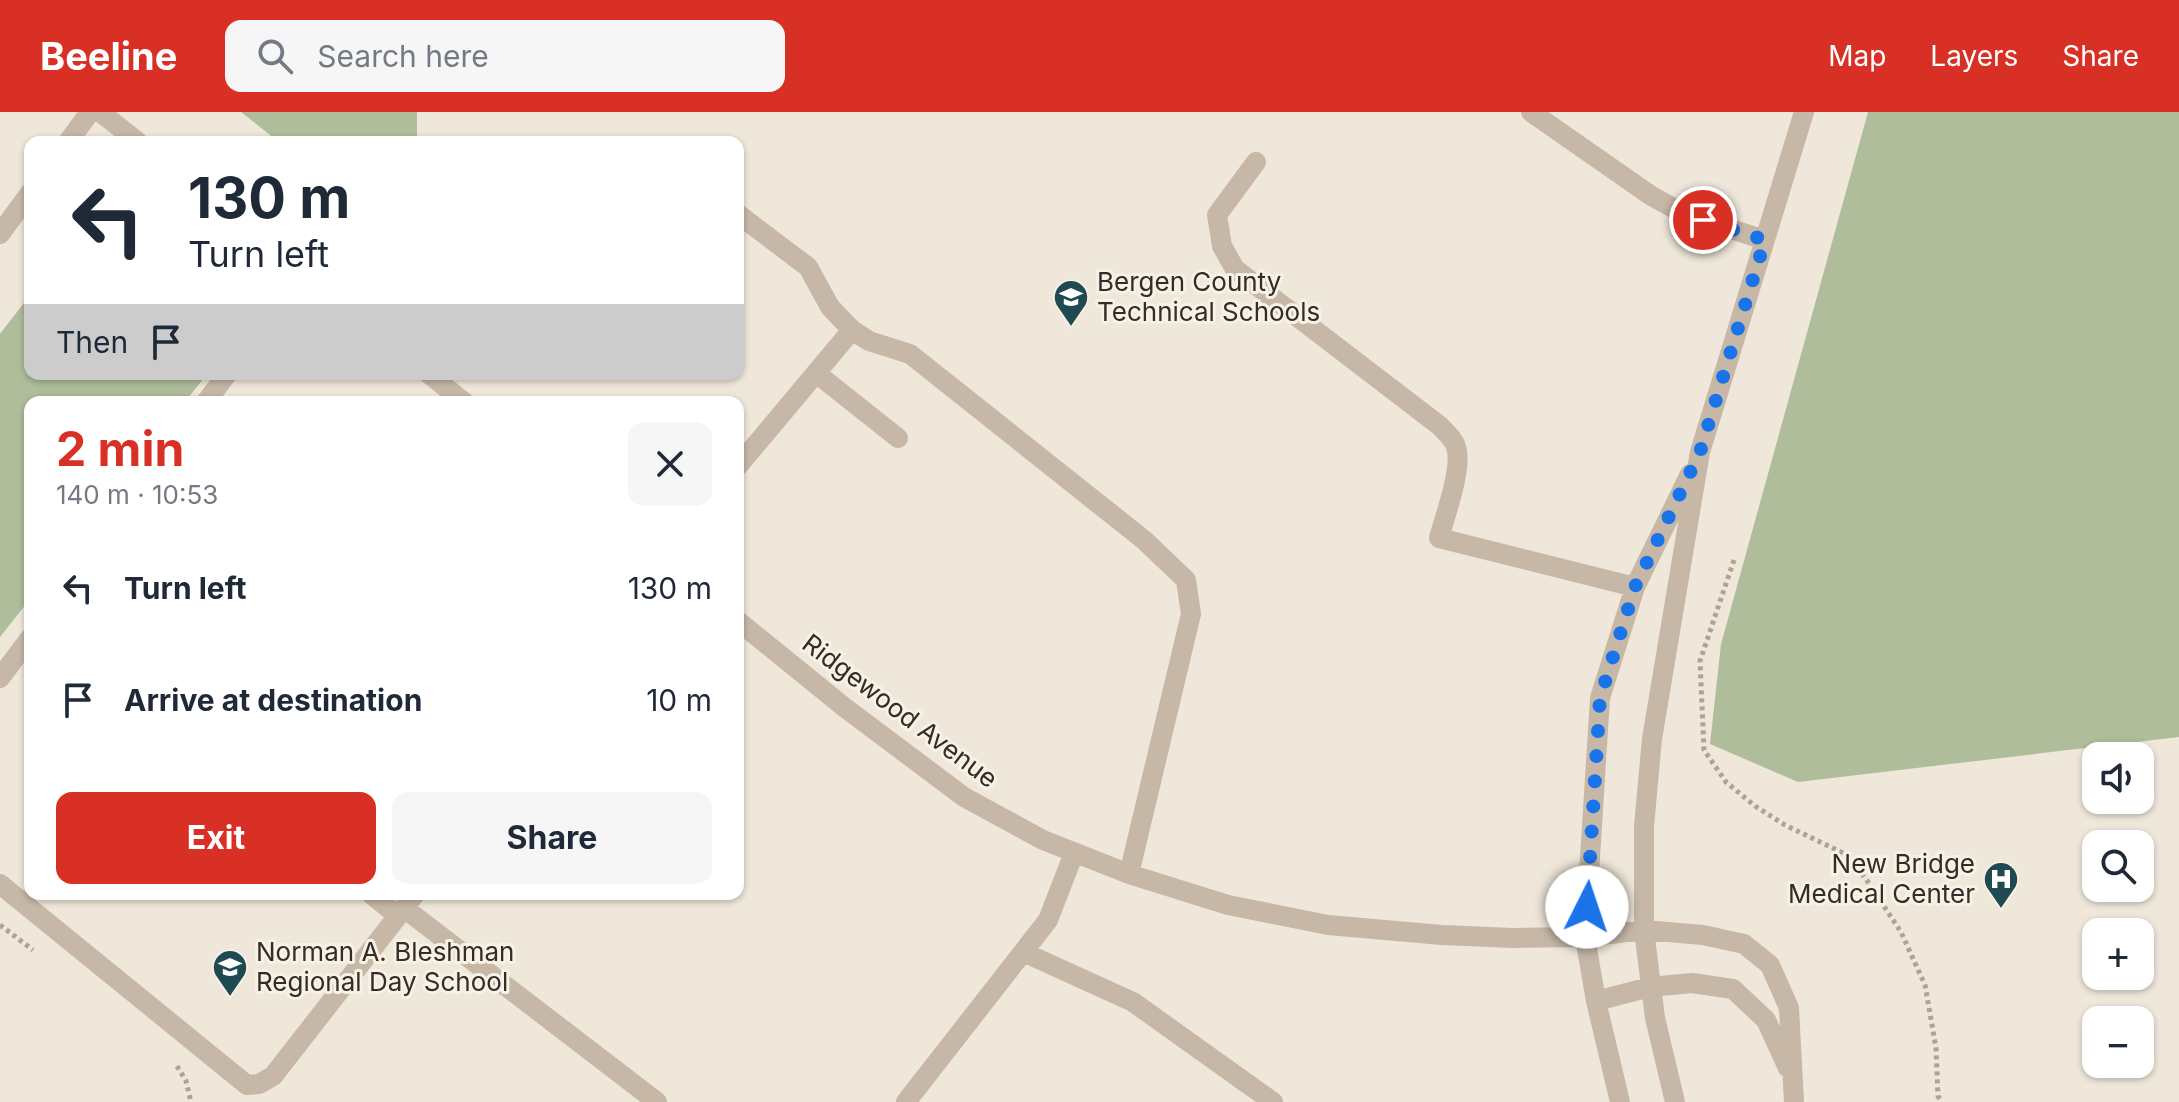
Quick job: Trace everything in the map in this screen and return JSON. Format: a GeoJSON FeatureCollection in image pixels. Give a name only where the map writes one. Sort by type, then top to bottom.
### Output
{"type":"FeatureCollection","features":[{"type":"Feature","properties":{"kind":"street"},"geometry":{"type":"LineString","coordinates":[[72,136],[90,112]]}},
{"type":"Feature","properties":{"kind":"street"},"geometry":{"type":"LineString","coordinates":[[100,112],[130,136]]}},
{"type":"Feature","properties":{"kind":"street"},"geometry":{"type":"LineString","coordinates":[[1531,112],[1556,119],[1650,195],[1684,214],[1765,240]]}},
{"type":"Feature","properties":{"kind":"street"},"geometry":{"type":"LineString","coordinates":[[1675,1102],[1650,987],[1644,930],[1644,826],[1652,739],[1700,452],[1804,112]]}},
{"type":"Feature","properties":{"kind":"street"},"geometry":{"type":"LineString","coordinates":[[1256,162],[1217,215],[1222,246],[1235,269],[1440,426],[1453,441],[1458,450],[1457,467],[1439,538],[1635,587]]}},
{"type":"Feature","properties":{"kind":"street"},"geometry":{"type":"LineString","coordinates":[[0,234],[24,201]]}},
{"type":"Feature","properties":{"kind":"street"},"geometry":{"type":"LineString","coordinates":[[744,219],[808,267],[830,307],[852,330],[869,341],[910,354],[1144,540],[1186,580],[1191,614],[1129,874]]}},
{"type":"Feature","properties":{"kind":"street"},"geometry":{"type":"LineString","coordinates":[[744,459],[852,330]]}},
{"type":"Feature","properties":{"kind":"street"},"geometry":{"type":"LineString","coordinates":[[816,373],[898,438]]}},
{"type":"Feature","properties":{"kind":"street"},"geometry":{"type":"LineString","coordinates":[[436,380],[456,396]]}},
{"type":"Feature","properties":{"kind":"street"},"geometry":{"type":"LineString","coordinates":[[1620,1102],[1596,1001],[1585,937],[1600,698],[1635,587],[1700,452]]}},
{"type":"Feature","properties":{"kind":"street","name":"Ridgewood Avenue"},"geometry":{"type":"LineString","coordinates":[[744,626],[844,707],[964,797],[1043,840],[1129,874],[1228,905],[1328,925],[1513,938],[1585,937],[1644,930],[1703,935],[1744,944],[1770,965],[1789,1008],[1794,1102]]}},
{"type":"Feature","properties":{"kind":"street"},"geometry":{"type":"LineString","coordinates":[[0,678],[24,646]]}},
{"type":"Feature","properties":{"kind":"street"},"geometry":{"type":"LineString","coordinates":[[906,1102],[1048,920],[1074,853]]}},
{"type":"Feature","properties":{"kind":"street"},"geometry":{"type":"LineString","coordinates":[[0,884],[247,1085],[259,1084],[273,1076],[406,906],[657,1102]]}},
{"type":"Feature","properties":{"kind":"street"},"geometry":{"type":"LineString","coordinates":[[1023,952],[1133,1002],[1273,1102]]}},
{"type":"Feature","properties":{"kind":"street"},"geometry":{"type":"LineString","coordinates":[[1596,1001],[1650,987],[1692,983],[1733,989],[1766,1020],[1792,1075]]}},
{"type":"Feature","properties":{"kind":"street"},"geometry":{"type":"LineString","coordinates":[[241,1081],[243,1102]]}},
{"type":"Feature","properties":{"kind":"path"},"geometry":{"type":"LineString","coordinates":[[1734,560],[1700,661],[1704,750],[1726,782],[1755,806],[1785,825],[1845,854],[1866,879],[1901,932],[1925,985],[1936,1048],[1938,1096],[1942,1102]]}},
{"type":"Feature","properties":{"kind":"green space"},"geometry":{"type":"Polygon","coordinates":[[[241,112],[417,112],[417,136],[271,136],[241,112]]]}},
{"type":"Feature","properties":{"kind":"green space"},"geometry":{"type":"Polygon","coordinates":[[[1868,112],[2179,112],[2179,737],[2137,742],[2082,742],[2082,748],[1798,782],[1710,744],[1721,644],[1868,112]]]}},
{"type":"Feature","properties":{"kind":"green space"},"geometry":{"type":"Polygon","coordinates":[[[24,303],[24,380],[202,380],[190,396],[24,396],[24,607],[0,637],[0,334],[24,303]]]}},
{"type":"Feature","properties":{"kind":"place","name":"Bergen County Technical Schools"},"geometry":{"type":"Point","coordinates":[1071,328]}},
{"type":"Feature","properties":{"kind":"place","name":"New Bridge Medical Center"},"geometry":{"type":"Point","coordinates":[2001,910]}},
{"type":"Feature","properties":{"kind":"place","name":"Norman A. Bleshman Regional Day School"},"geometry":{"type":"Point","coordinates":[230,998]}},
{"type":"Feature","properties":{"kind":"route"},"geometry":{"type":"LineString","coordinates":[[1587,907],[1600,698],[1635,587],[1700,452],[1765,240],[1703,220]]}}]}
